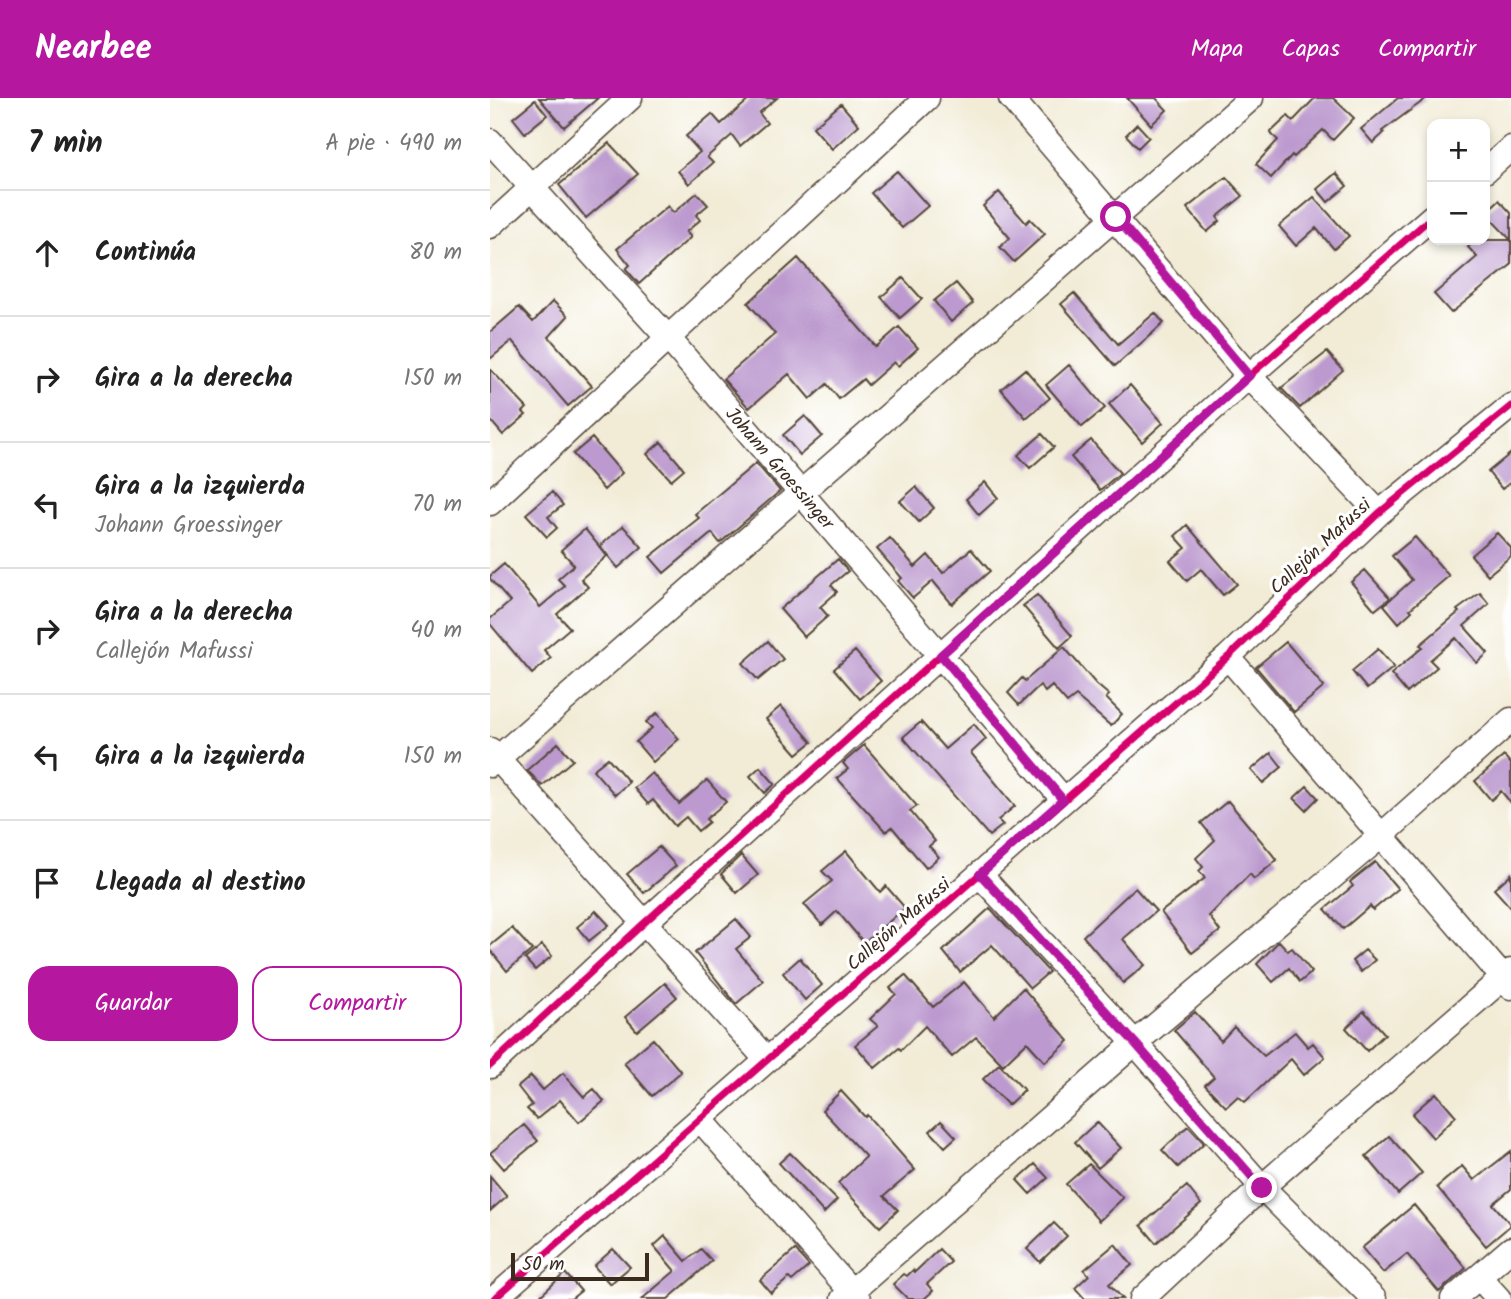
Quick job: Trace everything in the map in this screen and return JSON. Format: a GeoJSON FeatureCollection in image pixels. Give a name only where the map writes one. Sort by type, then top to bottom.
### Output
{"type":"FeatureCollection","features":[{"type":"Feature","properties":{"kind":"street"},"geometry":{"type":"LineString","coordinates":[[490,226],[630,98]]}},
{"type":"Feature","properties":{"kind":"street"},"geometry":{"type":"LineString","coordinates":[[490,503],[927,98]]}},
{"type":"Feature","properties":{"kind":"street"},"geometry":{"type":"LineString","coordinates":[[1011,98],[1116,217],[1249,376],[1379,513]]}},
{"type":"Feature","properties":{"kind":"street"},"geometry":{"type":"LineString","coordinates":[[767,1060],[492,758],[800,494],[1251,98]]}},
{"type":"Feature","properties":{"kind":"street","name":"Johann Groessinger"},"geometry":{"type":"LineString","coordinates":[[490,141],[669,339],[1063,800]]}},
{"type":"Feature","properties":{"kind":"street"},"geometry":{"type":"LineString","coordinates":[[1490,167],[1511,148]]}},
{"type":"Feature","properties":{"kind":"street"},"geometry":{"type":"LineString","coordinates":[[490,1066],[643,924],[1249,376],[1427,221]]}},
{"type":"Feature","properties":{"kind":"street","name":"Callejón Mafussi"},"geometry":{"type":"LineString","coordinates":[[494,1299],[1228,657],[1379,513],[1509,412]]}},
{"type":"Feature","properties":{"kind":"street"},"geometry":{"type":"LineString","coordinates":[[1142,1299],[1262,1188],[1508,979],[1228,657]]}},
{"type":"Feature","properties":{"kind":"street"},"geometry":{"type":"LineString","coordinates":[[700,1119],[851,1297],[1135,1043],[1382,835],[1511,720]]}},
{"type":"Feature","properties":{"kind":"street"},"geometry":{"type":"LineString","coordinates":[[980,874],[1135,1043],[1262,1188],[1374,1299]]}},
{"type":"Feature","properties":{"kind":"street"},"geometry":{"type":"LineString","coordinates":[[1453,1299],[1511,1249]]}},
{"type":"Feature","properties":{"kind":"street"},"geometry":{"type":"LineString","coordinates":[[1479,1277],[1499,1299]]}},
{"type":"Feature","properties":{"kind":"building"},"geometry":{"type":"Polygon","coordinates":[[[539,98],[598,98],[564,127],[539,98]]]}},
{"type":"Feature","properties":{"kind":"building"},"geometry":{"type":"Polygon","coordinates":[[[751,98],[777,98],[759,113],[767,123],[740,146],[732,135],[707,157],[713,163],[689,184],[678,171],[700,152],[686,136],[712,114],[721,124],[751,98]]]}},
{"type":"Feature","properties":{"kind":"building"},"geometry":{"type":"Polygon","coordinates":[[[1127,98],[1156,98],[1167,110],[1151,125],[1127,98]]]}},
{"type":"Feature","properties":{"kind":"building"},"geometry":{"type":"Polygon","coordinates":[[[1315,98],[1333,98],[1354,118],[1333,140],[1323,130],[1294,157],[1292,155],[1271,178],[1256,164],[1278,140],[1270,133],[1288,116],[1293,121],[1315,98]]]}},
{"type":"Feature","properties":{"kind":"building"},"geometry":{"type":"Polygon","coordinates":[[[1398,98],[1427,98],[1382,131],[1384,133],[1373,143],[1361,129],[1398,98]]]}},
{"type":"Feature","properties":{"kind":"building"},"geometry":{"type":"Polygon","coordinates":[[[535,100],[547,115],[525,133],[513,118],[535,100]]]}},
{"type":"Feature","properties":{"kind":"building"},"geometry":{"type":"Polygon","coordinates":[[[841,104],[859,125],[832,149],[813,127],[841,104]]]}},
{"type":"Feature","properties":{"kind":"building"},"geometry":{"type":"Polygon","coordinates":[[[1137,124],[1149,137],[1138,148],[1126,135],[1137,124]]]}},
{"type":"Feature","properties":{"kind":"building"},"geometry":{"type":"Polygon","coordinates":[[[609,143],[638,174],[586,218],[559,185],[609,143]]]}},
{"type":"Feature","properties":{"kind":"building"},"geometry":{"type":"Polygon","coordinates":[[[897,171],[928,206],[902,228],[871,193],[897,171]]]}},
{"type":"Feature","properties":{"kind":"building"},"geometry":{"type":"Polygon","coordinates":[[[1336,173],[1347,186],[1328,202],[1317,189],[1336,173]]]}},
{"type":"Feature","properties":{"kind":"building"},"geometry":{"type":"Polygon","coordinates":[[[1226,177],[1243,196],[1217,217],[1220,221],[1207,232],[1187,208],[1226,177]]]}},
{"type":"Feature","properties":{"kind":"building"},"geometry":{"type":"Polygon","coordinates":[[[999,192],[1026,223],[1030,219],[1045,234],[1014,262],[1000,247],[1010,238],[983,206],[999,192]]]}},
{"type":"Feature","properties":{"kind":"building"},"geometry":{"type":"Polygon","coordinates":[[[697,193],[708,205],[696,215],[700,220],[686,232],[691,237],[639,284],[626,269],[630,265],[617,249],[668,206],[673,213],[697,193]]]}},
{"type":"Feature","properties":{"kind":"building"},"geometry":{"type":"Polygon","coordinates":[[[1314,197],[1349,236],[1334,249],[1316,228],[1296,246],[1279,226],[1314,197]]]}},
{"type":"Feature","properties":{"kind":"building"},"geometry":{"type":"Polygon","coordinates":[[[1499,200],[1511,213],[1511,240],[1490,218],[1490,208],[1499,200]]]}},
{"type":"Feature","properties":{"kind":"building"},"geometry":{"type":"Polygon","coordinates":[[[1490,240],[1511,240],[1511,265],[1451,313],[1434,294],[1477,257],[1468,247],[1490,245],[1490,240]]]}},
{"type":"Feature","properties":{"kind":"building"},"geometry":{"type":"Polygon","coordinates":[[[798,258],[876,347],[899,327],[918,348],[898,366],[894,362],[868,385],[863,379],[839,399],[827,384],[810,399],[789,374],[749,408],[723,379],[775,334],[748,303],[798,258]]]}},
{"type":"Feature","properties":{"kind":"building"},"geometry":{"type":"Polygon","coordinates":[[[903,278],[922,299],[900,318],[881,297],[903,278]]]}},
{"type":"Feature","properties":{"kind":"building"},"geometry":{"type":"Polygon","coordinates":[[[956,283],[973,303],[951,322],[934,301],[956,283]]]}},
{"type":"Feature","properties":{"kind":"building"},"geometry":{"type":"Polygon","coordinates":[[[1074,293],[1118,344],[1155,313],[1164,323],[1115,366],[1061,304],[1074,293]]]}},
{"type":"Feature","properties":{"kind":"building"},"geometry":{"type":"Polygon","coordinates":[[[553,301],[568,316],[549,337],[592,386],[568,406],[512,341],[490,359],[490,332],[519,307],[533,322],[553,301]]]}},
{"type":"Feature","properties":{"kind":"building"},"geometry":{"type":"Polygon","coordinates":[[[1327,352],[1343,370],[1300,408],[1281,388],[1327,352]]]}},
{"type":"Feature","properties":{"kind":"building"},"geometry":{"type":"Polygon","coordinates":[[[1069,365],[1105,408],[1082,427],[1046,385],[1069,365]]]}},
{"type":"Feature","properties":{"kind":"building"},"geometry":{"type":"Polygon","coordinates":[[[490,369],[527,408],[523,412],[526,415],[503,435],[490,420],[490,369]]]}},
{"type":"Feature","properties":{"kind":"building"},"geometry":{"type":"Polygon","coordinates":[[[1025,369],[1050,398],[1026,418],[1001,389],[1025,369]]]}},
{"type":"Feature","properties":{"kind":"building"},"geometry":{"type":"Polygon","coordinates":[[[1130,385],[1163,423],[1142,442],[1109,404],[1130,385]]]}},
{"type":"Feature","properties":{"kind":"building"},"geometry":{"type":"Polygon","coordinates":[[[805,416],[822,436],[800,455],[783,435],[805,416]]]}},
{"type":"Feature","properties":{"kind":"building"},"geometry":{"type":"Polygon","coordinates":[[[1042,434],[1054,447],[1030,468],[1018,455],[1042,434]]]}},
{"type":"Feature","properties":{"kind":"building"},"geometry":{"type":"Polygon","coordinates":[[[592,438],[622,473],[604,490],[573,454],[592,438]]]}},
{"type":"Feature","properties":{"kind":"building"},"geometry":{"type":"Polygon","coordinates":[[[1091,440],[1120,473],[1100,490],[1071,457],[1091,440]]]}},
{"type":"Feature","properties":{"kind":"building"},"geometry":{"type":"Polygon","coordinates":[[[661,442],[684,469],[671,480],[647,454],[661,442]]]}},
{"type":"Feature","properties":{"kind":"building"},"geometry":{"type":"Polygon","coordinates":[[[1511,453],[1511,482],[1502,489],[1488,472],[1511,453]]]}},
{"type":"Feature","properties":{"kind":"building"},"geometry":{"type":"Polygon","coordinates":[[[756,463],[780,491],[720,543],[712,533],[664,573],[650,557],[699,518],[695,514],[756,463]]]}},
{"type":"Feature","properties":{"kind":"building"},"geometry":{"type":"Polygon","coordinates":[[[985,482],[998,498],[979,515],[966,499],[985,482]]]}},
{"type":"Feature","properties":{"kind":"building"},"geometry":{"type":"Polygon","coordinates":[[[916,487],[934,508],[919,522],[900,501],[916,487]]]}},
{"type":"Feature","properties":{"kind":"building"},"geometry":{"type":"Polygon","coordinates":[[[552,492],[563,505],[548,517],[557,528],[547,537],[526,514],[552,492]]]}},
{"type":"Feature","properties":{"kind":"building"},"geometry":{"type":"Polygon","coordinates":[[[1187,525],[1237,584],[1223,595],[1201,569],[1187,581],[1170,561],[1186,548],[1175,536],[1187,525]]]}},
{"type":"Feature","properties":{"kind":"building"},"geometry":{"type":"Polygon","coordinates":[[[623,526],[642,547],[618,568],[600,546],[623,526]]]}},
{"type":"Feature","properties":{"kind":"building"},"geometry":{"type":"Polygon","coordinates":[[[585,529],[607,556],[581,579],[588,587],[557,614],[570,628],[544,650],[551,658],[532,674],[490,624],[490,619],[510,602],[490,576],[504,564],[540,607],[565,586],[558,579],[574,565],[561,550],[585,529]]]}},
{"type":"Feature","properties":{"kind":"building"},"geometry":{"type":"Polygon","coordinates":[[[1497,533],[1511,548],[1511,556],[1488,575],[1471,555],[1497,533]]]}},
{"type":"Feature","properties":{"kind":"building"},"geometry":{"type":"Polygon","coordinates":[[[1415,537],[1449,576],[1410,609],[1412,611],[1399,623],[1384,605],[1412,580],[1392,556],[1415,537]]]}},
{"type":"Feature","properties":{"kind":"building"},"geometry":{"type":"Polygon","coordinates":[[[890,538],[915,567],[928,555],[943,573],[971,549],[990,571],[952,604],[933,581],[913,598],[898,581],[902,578],[877,549],[890,538]]]}},
{"type":"Feature","properties":{"kind":"building"},"geometry":{"type":"Polygon","coordinates":[[[838,559],[848,571],[831,585],[837,592],[820,607],[828,616],[804,637],[780,609],[838,559]]]}},
{"type":"Feature","properties":{"kind":"building"},"geometry":{"type":"Polygon","coordinates":[[[1365,570],[1390,598],[1375,610],[1351,582],[1365,570]]]}},
{"type":"Feature","properties":{"kind":"building"},"geometry":{"type":"Polygon","coordinates":[[[1480,593],[1489,604],[1464,626],[1488,653],[1477,663],[1456,638],[1430,660],[1437,667],[1407,693],[1391,674],[1423,647],[1420,645],[1459,612],[1457,610],[1480,593]]]}},
{"type":"Feature","properties":{"kind":"building"},"geometry":{"type":"Polygon","coordinates":[[[1037,595],[1072,636],[1059,648],[1023,606],[1037,595]]]}},
{"type":"Feature","properties":{"kind":"building"},"geometry":{"type":"Polygon","coordinates":[[[768,641],[783,659],[758,680],[743,663],[768,641]]]}},
{"type":"Feature","properties":{"kind":"building"},"geometry":{"type":"Polygon","coordinates":[[[1286,642],[1324,687],[1294,712],[1256,667],[1286,642]]]}},
{"type":"Feature","properties":{"kind":"building"},"geometry":{"type":"Polygon","coordinates":[[[1064,647],[1109,695],[1106,698],[1122,714],[1111,726],[1076,696],[1067,703],[1052,686],[1045,692],[1040,685],[1019,705],[1008,693],[1022,678],[1025,681],[1064,647]]]}},
{"type":"Feature","properties":{"kind":"building"},"geometry":{"type":"Polygon","coordinates":[[[1378,649],[1394,667],[1367,689],[1352,671],[1378,649]]]}},
{"type":"Feature","properties":{"kind":"building"},"geometry":{"type":"Polygon","coordinates":[[[855,651],[881,681],[860,699],[834,669],[855,651]]]}},
{"type":"Feature","properties":{"kind":"building"},"geometry":{"type":"Polygon","coordinates":[[[781,706],[812,742],[797,754],[766,719],[781,706]]]}},
{"type":"Feature","properties":{"kind":"building"},"geometry":{"type":"Polygon","coordinates":[[[657,713],[679,739],[653,762],[636,742],[652,728],[646,722],[657,713]]]}},
{"type":"Feature","properties":{"kind":"building"},"geometry":{"type":"Polygon","coordinates":[[[921,722],[945,749],[974,724],[986,739],[971,753],[1015,806],[998,820],[1003,825],[989,836],[903,737],[921,722]]]}},
{"type":"Feature","properties":{"kind":"building"},"geometry":{"type":"Polygon","coordinates":[[[558,743],[573,760],[542,786],[527,770],[558,743]]]}},
{"type":"Feature","properties":{"kind":"building"},"geometry":{"type":"Polygon","coordinates":[[[864,745],[917,806],[910,811],[935,841],[929,846],[939,857],[926,868],[892,827],[886,832],[837,778],[848,769],[843,763],[864,745]]]}},
{"type":"Feature","properties":{"kind":"building"},"geometry":{"type":"Polygon","coordinates":[[[1271,753],[1282,767],[1263,783],[1251,770],[1271,753]]]}},
{"type":"Feature","properties":{"kind":"building"},"geometry":{"type":"Polygon","coordinates":[[[1504,756],[1511,764],[1511,803],[1501,791],[1491,800],[1475,781],[1504,756]]]}},
{"type":"Feature","properties":{"kind":"building"},"geometry":{"type":"Polygon","coordinates":[[[608,758],[629,782],[615,795],[593,770],[608,758]]]}},
{"type":"Feature","properties":{"kind":"building"},"geometry":{"type":"Polygon","coordinates":[[[760,767],[775,784],[765,793],[750,776],[760,767]]]}},
{"type":"Feature","properties":{"kind":"building"},"geometry":{"type":"Polygon","coordinates":[[[652,773],[679,804],[707,780],[726,802],[706,819],[709,822],[698,831],[686,817],[675,826],[653,800],[648,804],[634,788],[652,773]]]}},
{"type":"Feature","properties":{"kind":"building"},"geometry":{"type":"Polygon","coordinates":[[[1307,786],[1318,798],[1306,810],[1294,798],[1307,786]]]}},
{"type":"Feature","properties":{"kind":"building"},"geometry":{"type":"Polygon","coordinates":[[[1228,801],[1277,860],[1254,879],[1250,874],[1209,916],[1220,931],[1192,953],[1161,912],[1205,878],[1199,871],[1203,867],[1196,858],[1215,840],[1201,823],[1228,801]]]}},
{"type":"Feature","properties":{"kind":"building"},"geometry":{"type":"Polygon","coordinates":[[[659,847],[676,866],[644,893],[627,874],[659,847]]]}},
{"type":"Feature","properties":{"kind":"building"},"geometry":{"type":"Polygon","coordinates":[[[846,851],[880,892],[886,886],[905,908],[864,943],[837,911],[822,925],[804,904],[832,881],[822,871],[846,851]]]}},
{"type":"Feature","properties":{"kind":"building"},"geometry":{"type":"Polygon","coordinates":[[[741,855],[758,875],[737,893],[721,874],[741,855]]]}},
{"type":"Feature","properties":{"kind":"building"},"geometry":{"type":"Polygon","coordinates":[[[1375,862],[1398,889],[1373,910],[1370,906],[1343,929],[1325,909],[1353,886],[1350,882],[1375,862]]]}},
{"type":"Feature","properties":{"kind":"building"},"geometry":{"type":"Polygon","coordinates":[[[1511,874],[1511,908],[1494,889],[1511,874]]]}},
{"type":"Feature","properties":{"kind":"building"},"geometry":{"type":"Polygon","coordinates":[[[1135,888],[1156,911],[1123,939],[1145,965],[1123,983],[1083,936],[1135,888]]]}},
{"type":"Feature","properties":{"kind":"building"},"geometry":{"type":"Polygon","coordinates":[[[990,908],[1049,972],[1030,988],[992,945],[960,972],[943,951],[990,908]]]}},
{"type":"Feature","properties":{"kind":"building"},"geometry":{"type":"Polygon","coordinates":[[[596,911],[609,925],[589,941],[577,927],[596,911]]]}},
{"type":"Feature","properties":{"kind":"building"},"geometry":{"type":"Polygon","coordinates":[[[736,919],[751,937],[736,949],[763,981],[736,1004],[695,953],[736,919]]]}},
{"type":"Feature","properties":{"kind":"building"},"geometry":{"type":"Polygon","coordinates":[[[512,928],[532,950],[507,971],[490,950],[490,946],[512,928]]]}},
{"type":"Feature","properties":{"kind":"building"},"geometry":{"type":"Polygon","coordinates":[[[1279,941],[1288,951],[1292,948],[1312,972],[1300,982],[1289,968],[1273,982],[1257,964],[1279,941]]]}},
{"type":"Feature","properties":{"kind":"building"},"geometry":{"type":"Polygon","coordinates":[[[542,945],[552,956],[535,970],[525,959],[542,945]]]}},
{"type":"Feature","properties":{"kind":"building"},"geometry":{"type":"Polygon","coordinates":[[[1365,950],[1375,960],[1361,972],[1352,961],[1365,950]]]}},
{"type":"Feature","properties":{"kind":"building"},"geometry":{"type":"Polygon","coordinates":[[[800,958],[822,985],[805,1000],[783,973],[800,958]]]}},
{"type":"Feature","properties":{"kind":"building"},"geometry":{"type":"Polygon","coordinates":[[[905,975],[933,1007],[964,982],[994,1017],[1023,988],[1069,1041],[1045,1062],[1027,1042],[1003,1065],[976,1037],[952,1057],[925,1026],[901,1050],[899,1048],[875,1068],[855,1045],[878,1026],[870,1019],[896,994],[890,988],[905,975]]]}},
{"type":"Feature","properties":{"kind":"building"},"geometry":{"type":"Polygon","coordinates":[[[665,983],[677,997],[637,1031],[625,1017],[665,983]]]}},
{"type":"Feature","properties":{"kind":"building"},"geometry":{"type":"Polygon","coordinates":[[[1364,1011],[1385,1034],[1367,1051],[1346,1028],[1364,1011]]]}},
{"type":"Feature","properties":{"kind":"building"},"geometry":{"type":"Polygon","coordinates":[[[1195,1012],[1221,1041],[1234,1027],[1264,1056],[1295,1032],[1308,1047],[1313,1043],[1325,1057],[1304,1075],[1291,1059],[1245,1102],[1238,1096],[1226,1107],[1205,1085],[1214,1077],[1174,1030],[1195,1012]]]}},
{"type":"Feature","properties":{"kind":"building"},"geometry":{"type":"Polygon","coordinates":[[[653,1039],[681,1072],[652,1096],[624,1063],[653,1039]]]}},
{"type":"Feature","properties":{"kind":"building"},"geometry":{"type":"Polygon","coordinates":[[[999,1064],[1024,1090],[1008,1105],[983,1079],[999,1064]]]}},
{"type":"Feature","properties":{"kind":"building"},"geometry":{"type":"Polygon","coordinates":[[[563,1073],[584,1097],[594,1089],[604,1101],[579,1122],[560,1100],[537,1119],[527,1109],[532,1105],[518,1087],[531,1076],[543,1090],[563,1073]]]}},
{"type":"Feature","properties":{"kind":"building"},"geometry":{"type":"Polygon","coordinates":[[[841,1091],[865,1117],[867,1115],[915,1170],[884,1196],[898,1210],[880,1227],[838,1183],[866,1157],[822,1110],[841,1091]]]}},
{"type":"Feature","properties":{"kind":"building"},"geometry":{"type":"Polygon","coordinates":[[[1436,1093],[1456,1116],[1433,1138],[1412,1114],[1436,1093]]]}},
{"type":"Feature","properties":{"kind":"building"},"geometry":{"type":"Polygon","coordinates":[[[941,1121],[956,1137],[945,1147],[930,1131],[941,1121]]]}},
{"type":"Feature","properties":{"kind":"building"},"geometry":{"type":"Polygon","coordinates":[[[1097,1122],[1121,1148],[1098,1168],[1075,1142],[1097,1122]]]}},
{"type":"Feature","properties":{"kind":"building"},"geometry":{"type":"Polygon","coordinates":[[[524,1125],[538,1141],[504,1169],[490,1153],[524,1125]]]}},
{"type":"Feature","properties":{"kind":"building"},"geometry":{"type":"Polygon","coordinates":[[[1188,1126],[1204,1143],[1178,1167],[1162,1150],[1188,1126]]]}},
{"type":"Feature","properties":{"kind":"building"},"geometry":{"type":"Polygon","coordinates":[[[1389,1136],[1422,1173],[1398,1194],[1366,1156],[1389,1136]]]}},
{"type":"Feature","properties":{"kind":"building"},"geometry":{"type":"Polygon","coordinates":[[[1511,1151],[1511,1189],[1493,1204],[1511,1225],[1486,1246],[1437,1187],[1462,1166],[1474,1180],[1511,1151]]]}},
{"type":"Feature","properties":{"kind":"building"},"geometry":{"type":"Polygon","coordinates":[[[790,1153],[837,1200],[824,1213],[779,1163],[790,1153]]]}},
{"type":"Feature","properties":{"kind":"building"},"geometry":{"type":"Polygon","coordinates":[[[1035,1164],[1048,1178],[1030,1194],[1017,1180],[1035,1164]]]}},
{"type":"Feature","properties":{"kind":"building"},"geometry":{"type":"Polygon","coordinates":[[[1089,1164],[1123,1198],[1099,1221],[1066,1184],[1089,1164]]]}},
{"type":"Feature","properties":{"kind":"building"},"geometry":{"type":"Polygon","coordinates":[[[490,1176],[507,1196],[490,1211],[490,1176]]]}},
{"type":"Feature","properties":{"kind":"building"},"geometry":{"type":"Polygon","coordinates":[[[1187,1186],[1201,1204],[1156,1243],[1141,1225],[1187,1186]]]}},
{"type":"Feature","properties":{"kind":"building"},"geometry":{"type":"Polygon","coordinates":[[[1414,1205],[1466,1268],[1439,1292],[1407,1254],[1383,1273],[1362,1248],[1414,1205]]]}},
{"type":"Feature","properties":{"kind":"building"},"geometry":{"type":"Polygon","coordinates":[[[1054,1223],[1067,1236],[1040,1262],[1027,1249],[1054,1223]]]}},
{"type":"Feature","properties":{"kind":"building"},"geometry":{"type":"Polygon","coordinates":[[[665,1236],[686,1261],[701,1249],[712,1261],[668,1299],[642,1299],[675,1271],[654,1246],[665,1236]]]}},
{"type":"Feature","properties":{"kind":"building"},"geometry":{"type":"Polygon","coordinates":[[[1115,1244],[1132,1265],[1109,1284],[1123,1299],[1085,1299],[1075,1288],[1089,1275],[1084,1270],[1115,1244]]]}},
{"type":"Feature","properties":{"kind":"building"},"geometry":{"type":"Polygon","coordinates":[[[613,1249],[630,1267],[610,1284],[594,1266],[613,1249]]]}},
{"type":"Feature","properties":{"kind":"building"},"geometry":{"type":"Polygon","coordinates":[[[939,1249],[951,1262],[927,1284],[933,1291],[924,1299],[908,1299],[893,1284],[904,1274],[907,1276],[913,1270],[915,1272],[939,1249]]]}},
{"type":"Feature","properties":{"kind":"building"},"geometry":{"type":"Polygon","coordinates":[[[795,1250],[809,1266],[792,1281],[789,1278],[771,1293],[760,1280],[795,1250]]]}},
{"type":"Feature","properties":{"kind":"building"},"geometry":{"type":"Polygon","coordinates":[[[565,1273],[581,1291],[571,1299],[537,1299],[565,1273]]]}},
{"type":"Feature","properties":{"kind":"cycle path"},"geometry":{"type":"LineString","coordinates":[[490,1066],[643,924],[1249,376],[1427,221]]}},
{"type":"Feature","properties":{"kind":"cycle path"},"geometry":{"type":"LineString","coordinates":[[494,1299],[1228,657],[1379,513],[1511,406]]}},
{"type":"Feature","properties":{"kind":"route"},"geometry":{"type":"LineString","coordinates":[[1116,217],[1249,376],[941,655],[1063,800],[980,874],[1135,1043],[1262,1188]]}}]}
